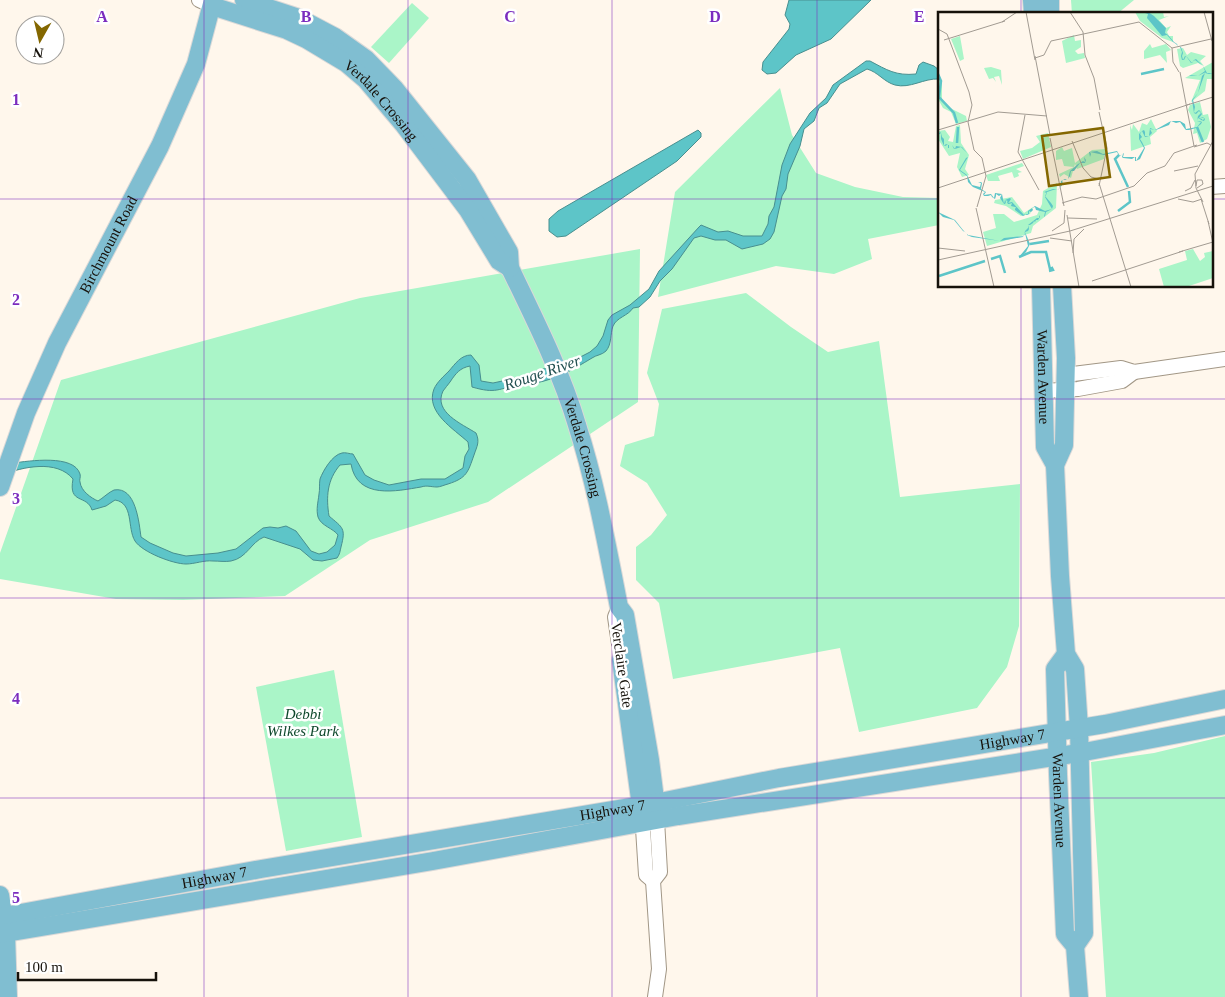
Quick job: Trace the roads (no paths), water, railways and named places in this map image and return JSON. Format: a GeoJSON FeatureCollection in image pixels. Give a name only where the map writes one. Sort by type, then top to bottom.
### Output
{"type":"FeatureCollection","features":[{"type":"Feature","properties":{"kind":"main road","name":"Verdale Crossing"},"geometry":{"type":"LineString","coordinates":[[244,0],[298,18],[335,37],[366,58],[401,96],[467,179],[509,252],[510,268],[553,361],[577,424],[603,527],[619,607]]}},
{"type":"Feature","properties":{"kind":"main road","name":"Verdale Crossing"},"geometry":{"type":"LineString","coordinates":[[208,2],[306,39],[346,63],[366,80],[404,125],[462,202],[499,261],[510,268]]}},
{"type":"Feature","properties":{"kind":"main road","name":"Birchmount Road"},"geometry":{"type":"LineString","coordinates":[[0,487],[26,413],[57,343],[160,146],[196,64],[208,2]]}},
{"type":"Feature","properties":{"kind":"main road","name":"Warden Avenue"},"geometry":{"type":"LineString","coordinates":[[1041,288],[1045,447],[1055,465],[1066,654],[1075,669],[1079,728],[1084,933],[1075,946]]}},
{"type":"Feature","properties":{"kind":"main road","name":"Warden Avenue"},"geometry":{"type":"LineString","coordinates":[[1055,465],[1064,445],[1066,358],[1062,288]]}},
{"type":"Feature","properties":{"kind":"main road","name":"Verclaire Gate"},"geometry":{"type":"LineString","coordinates":[[619,607],[625,615],[650,760],[649,813]]}},
{"type":"Feature","properties":{"kind":"main road","name":"Verclaire Gate"},"geometry":{"type":"LineString","coordinates":[[619,644],[649,813]]}},
{"type":"Feature","properties":{"kind":"main road","name":"Warden Avenue"},"geometry":{"type":"LineString","coordinates":[[1066,654],[1055,669],[1056,732],[1065,934],[1075,946],[1079,997]]}},
{"type":"Feature","properties":{"kind":"main road","name":"Highway 7"},"geometry":{"type":"LineString","coordinates":[[2,925],[434,861],[649,813],[779,778],[1105,724],[1225,699]]}},
{"type":"Feature","properties":{"kind":"main road","name":"Highway 7"},"geometry":{"type":"LineString","coordinates":[[649,813],[1079,753],[1225,725]]}},
{"type":"Feature","properties":{"kind":"main road"},"geometry":{"type":"LineString","coordinates":[[0,895],[8,997]]}},
{"type":"Feature","properties":{"kind":"street"},"geometry":{"type":"LineString","coordinates":[[1212,187],[1225,186]]}},
{"type":"Feature","properties":{"kind":"street"},"geometry":{"type":"LineString","coordinates":[[1043,384],[1122,381],[1134,372],[1225,359]]}},
{"type":"Feature","properties":{"kind":"street","name":"Verclaire Gate"},"geometry":{"type":"LineString","coordinates":[[619,607],[615,617],[619,644]]}},
{"type":"Feature","properties":{"kind":"street","name":"Verclaire Gate"},"geometry":{"type":"LineString","coordinates":[[649,813],[646,874],[653,881],[659,969],[655,997]]}},
{"type":"Feature","properties":{"kind":"water"},"geometry":{"type":"Polygon","coordinates":[[[789,0],[871,0],[831,39],[796,55],[776,73],[767,74],[762,70],[763,62],[789,29],[790,24],[785,15],[789,0]]]}},
{"type":"Feature","properties":{"kind":"water","name":"Rouge River"},"geometry":{"type":"Polygon","coordinates":[[[866,61],[870,61],[892,72],[903,74],[916,74],[919,65],[923,62],[938,69],[938,79],[906,86],[891,84],[867,69],[840,84],[827,103],[819,108],[814,121],[804,129],[800,146],[788,174],[786,189],[782,196],[774,232],[770,239],[763,244],[742,249],[726,240],[715,240],[701,236],[694,238],[672,269],[660,281],[650,297],[615,323],[608,348],[604,352],[552,379],[497,390],[472,387],[470,366],[458,371],[443,391],[441,398],[445,411],[476,433],[477,436],[476,449],[468,470],[463,477],[438,487],[425,486],[390,491],[379,490],[369,488],[361,483],[355,475],[351,464],[340,465],[332,477],[328,489],[329,516],[340,526],[343,532],[337,558],[322,561],[313,560],[300,549],[264,537],[241,557],[231,561],[206,561],[186,564],[174,562],[158,557],[135,541],[128,511],[121,502],[115,500],[106,506],[92,510],[90,505],[75,496],[72,487],[73,479],[66,473],[49,467],[29,467],[2,475],[13,463],[50,460],[69,464],[76,468],[80,474],[82,488],[95,500],[98,501],[114,490],[121,490],[127,494],[132,499],[135,507],[141,537],[173,553],[186,556],[236,549],[263,528],[286,526],[296,531],[311,551],[319,554],[327,552],[335,545],[338,535],[320,520],[317,514],[317,506],[320,479],[331,460],[338,454],[353,454],[365,475],[389,485],[421,479],[445,479],[463,468],[465,456],[469,449],[468,442],[442,419],[437,412],[432,397],[437,384],[456,363],[461,358],[471,355],[479,365],[481,381],[493,383],[521,377],[543,369],[563,366],[590,352],[597,346],[612,315],[630,305],[649,289],[659,271],[701,225],[718,232],[728,231],[743,236],[762,236],[774,207],[782,165],[790,144],[810,113],[826,98],[833,85],[866,61]]]}},
{"type":"Feature","properties":{"kind":"water"},"geometry":{"type":"Polygon","coordinates":[[[698,130],[701,133],[701,137],[677,161],[566,236],[557,237],[549,231],[549,219],[558,211],[698,130]]]}},
{"type":"Feature","properties":{"kind":"park label","name":"Debbi Wilkes Park"},"geometry":{"type":"Point","coordinates":[303,722]}}]}
